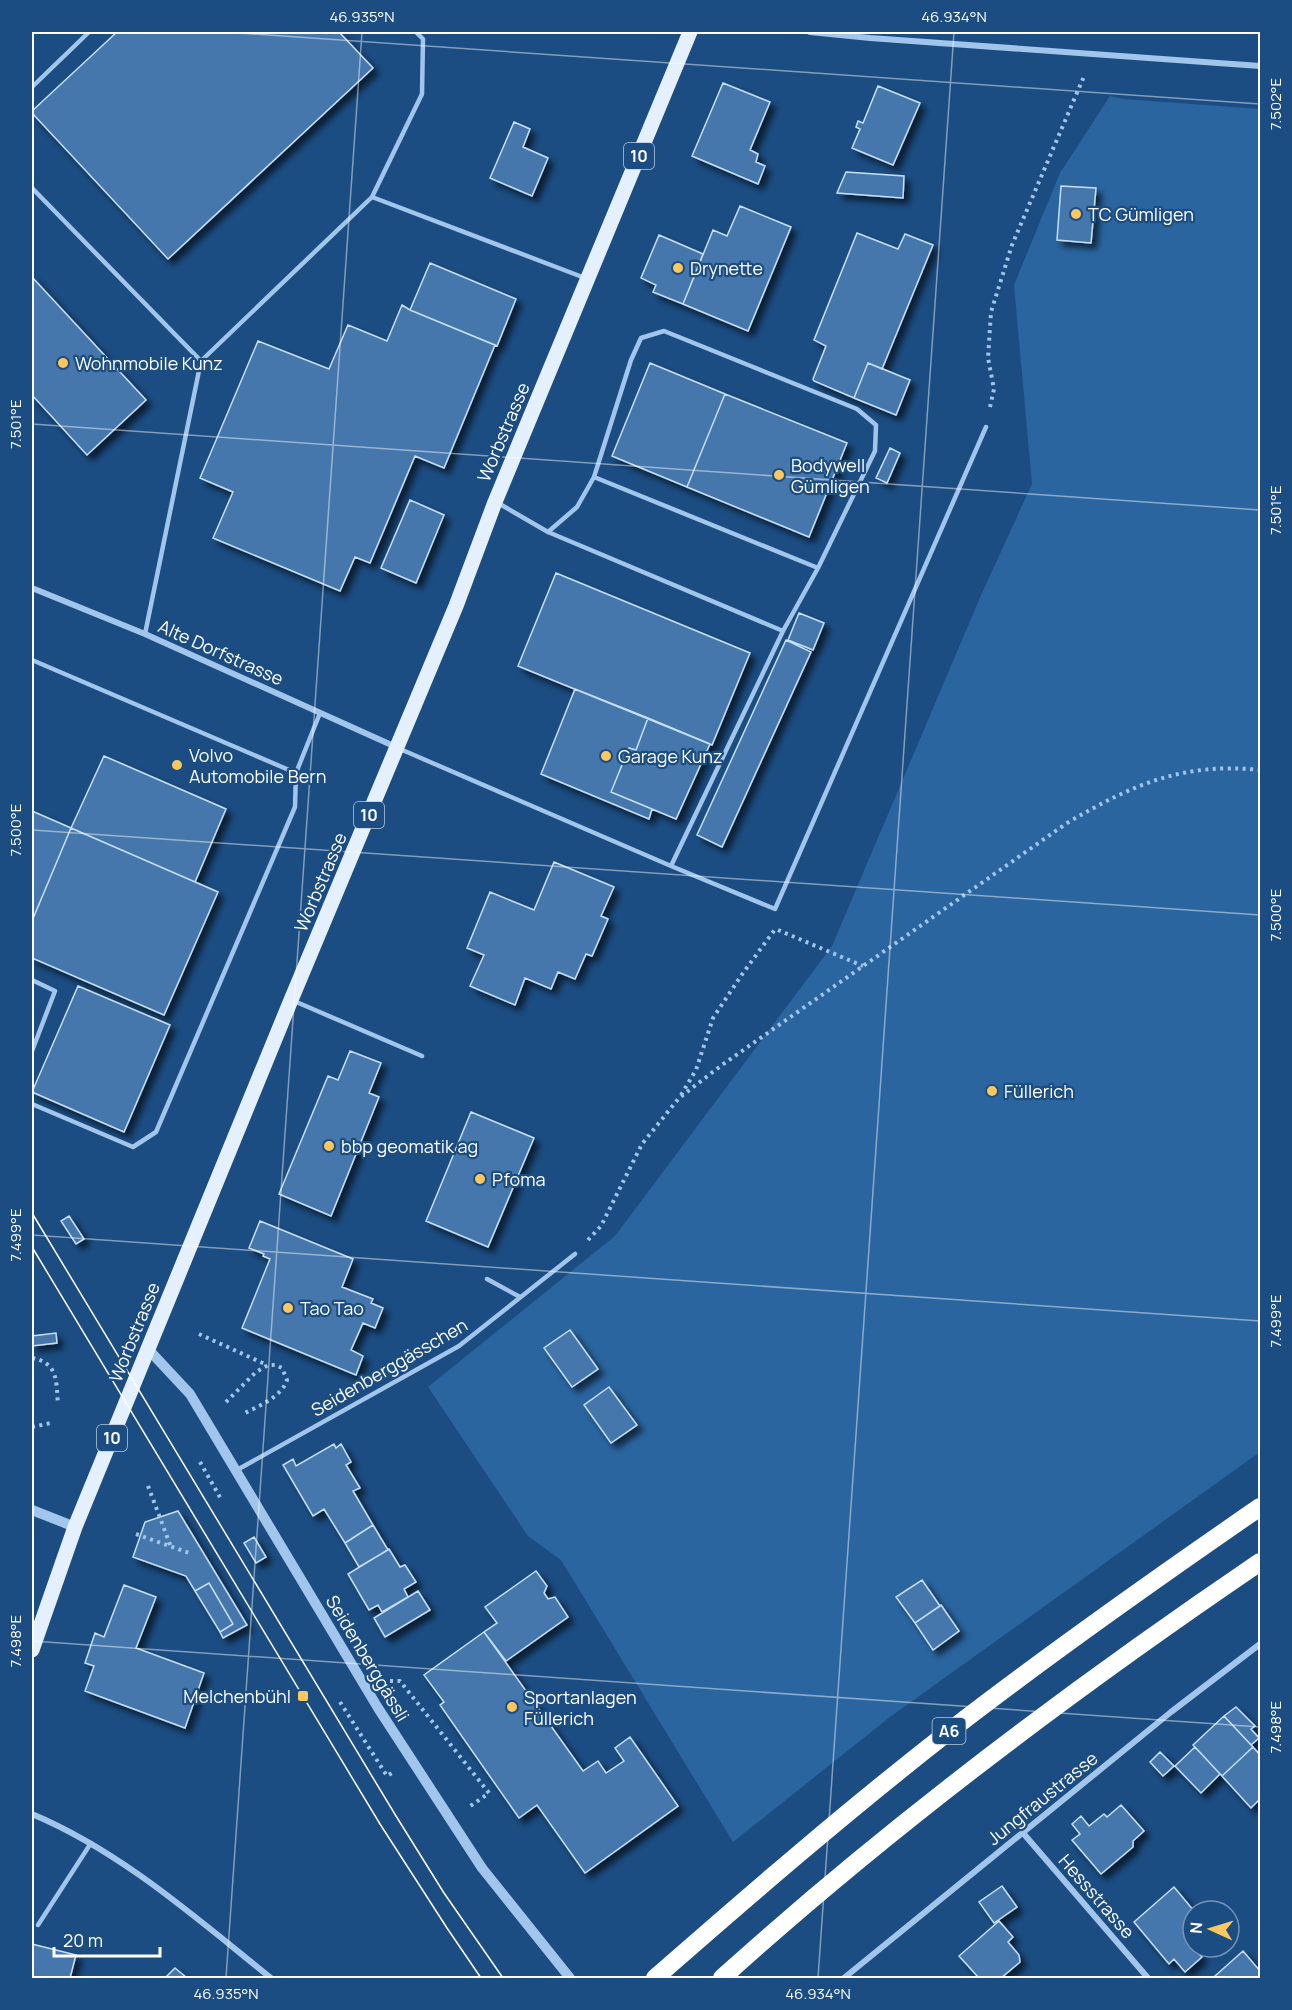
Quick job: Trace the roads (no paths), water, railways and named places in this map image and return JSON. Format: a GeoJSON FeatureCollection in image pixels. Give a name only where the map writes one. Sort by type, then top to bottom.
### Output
{"type":"FeatureCollection","features":[{"type":"Feature","properties":{"kind":"highway","name":"A6"},"geometry":{"type":"LineString","coordinates":[[655,1978],[782,1868],[947,1733],[1114,1608],[1260,1507]]}},
{"type":"Feature","properties":{"kind":"highway","name":"A6"},"geometry":{"type":"LineString","coordinates":[[722,1978],[803,1908],[973,1769],[1139,1646],[1260,1562]]}},
{"type":"Feature","properties":{"kind":"main road","name":"Worbstrasse"},"geometry":{"type":"LineString","coordinates":[[32,1650],[75,1527],[291,1000],[456,606],[495,502],[690,32]]}},
{"type":"Feature","properties":{"kind":"street"},"geometry":{"type":"LineString","coordinates":[[810,32],[1260,66]]}},
{"type":"Feature","properties":{"kind":"street","name":"Alte Dorfstrasse"},"geometry":{"type":"LineString","coordinates":[[32,588],[146,634],[397,748]]}},
{"type":"Feature","properties":{"kind":"street","name":"Seidenberggässli"},"geometry":{"type":"LineString","coordinates":[[148,1349],[190,1394],[378,1708],[482,1868],[570,1978]]}},
{"type":"Feature","properties":{"kind":"street"},"geometry":{"type":"LineString","coordinates":[[32,1510],[75,1527]]}},
{"type":"Feature","properties":{"kind":"street","name":"Jungfraustrasse"},"geometry":{"type":"LineString","coordinates":[[844,1978],[1171,1712],[1260,1644]]}},
{"type":"Feature","properties":{"kind":"street"},"geometry":{"type":"LineString","coordinates":[[32,1814],[91,1842],[173,1899],[271,1978]]}},
{"type":"Feature","properties":{"kind":"street","name":"Hessstrasse"},"geometry":{"type":"LineString","coordinates":[[1023,1833],[1148,1978]]}},
{"type":"Feature","properties":{"kind":"lane"},"geometry":{"type":"LineString","coordinates":[[32,87],[89,32]]}},
{"type":"Feature","properties":{"kind":"lane"},"geometry":{"type":"LineString","coordinates":[[146,634],[201,361],[372,197],[422,94],[423,39],[416,32]]}},
{"type":"Feature","properties":{"kind":"lane"},"geometry":{"type":"LineString","coordinates":[[32,188],[201,361]]}},
{"type":"Feature","properties":{"kind":"lane"},"geometry":{"type":"LineString","coordinates":[[372,197],[588,280]]}},
{"type":"Feature","properties":{"kind":"lane"},"geometry":{"type":"LineString","coordinates":[[548,532],[577,507],[594,477],[631,360],[641,338],[664,331],[857,409],[876,425],[875,451],[818,568],[783,631],[671,866]]}},
{"type":"Feature","properties":{"kind":"lane"},"geometry":{"type":"LineString","coordinates":[[397,748],[775,909],[986,427]]}},
{"type":"Feature","properties":{"kind":"lane"},"geometry":{"type":"LineString","coordinates":[[594,477],[818,568]]}},
{"type":"Feature","properties":{"kind":"lane"},"geometry":{"type":"LineString","coordinates":[[495,502],[548,532],[783,631]]}},
{"type":"Feature","properties":{"kind":"lane"},"geometry":{"type":"LineString","coordinates":[[32,660],[296,773]]}},
{"type":"Feature","properties":{"kind":"lane"},"geometry":{"type":"LineString","coordinates":[[32,1104],[133,1147],[156,1132],[295,807],[296,773],[320,713]]}},
{"type":"Feature","properties":{"kind":"lane"},"geometry":{"type":"LineString","coordinates":[[32,980],[55,991],[32,1050]]}},
{"type":"Feature","properties":{"kind":"lane"},"geometry":{"type":"LineString","coordinates":[[291,1000],[422,1056]]}},
{"type":"Feature","properties":{"kind":"lane","name":"Seidenberggässchen"},"geometry":{"type":"LineString","coordinates":[[237,1470],[459,1346],[576,1254]]}},
{"type":"Feature","properties":{"kind":"lane"},"geometry":{"type":"LineString","coordinates":[[487,1279],[520,1297]]}},
{"type":"Feature","properties":{"kind":"lane"},"geometry":{"type":"LineString","coordinates":[[38,1925],[91,1842]]}},
{"type":"Feature","properties":{"kind":"tram line"},"geometry":{"type":"LineString","coordinates":[[32,1213],[396,1816],[444,1893],[503,1978]]}},
{"type":"Feature","properties":{"kind":"tram line"},"geometry":{"type":"LineString","coordinates":[[32,1247],[380,1824],[481,1978]]}},
{"type":"Feature","properties":{"kind":"place","name":"TC Gümligen"},"geometry":{"type":"Point","coordinates":[1076,214]}},
{"type":"Feature","properties":{"kind":"place","name":"Drynette"},"geometry":{"type":"Point","coordinates":[678,268]}},
{"type":"Feature","properties":{"kind":"place","name":"Wohnmobile Kunz"},"geometry":{"type":"Point","coordinates":[63,363]}},
{"type":"Feature","properties":{"kind":"place","name":"Bodywell Gümligen"},"geometry":{"type":"Point","coordinates":[779,475]}},
{"type":"Feature","properties":{"kind":"place","name":"Garage Kunz"},"geometry":{"type":"Point","coordinates":[606,756]}},
{"type":"Feature","properties":{"kind":"place","name":"Volvo Automobile Bern"},"geometry":{"type":"Point","coordinates":[177,765]}},
{"type":"Feature","properties":{"kind":"place","name":"Füllerich"},"geometry":{"type":"Point","coordinates":[992,1091]}},
{"type":"Feature","properties":{"kind":"place","name":"bbp geomatik ag"},"geometry":{"type":"Point","coordinates":[329,1146]}},
{"type":"Feature","properties":{"kind":"place","name":"Pfoma"},"geometry":{"type":"Point","coordinates":[480,1179]}},
{"type":"Feature","properties":{"kind":"place","name":"Tao Tao"},"geometry":{"type":"Point","coordinates":[288,1308]}},
{"type":"Feature","properties":{"kind":"place","name":"Melchenbühl"},"geometry":{"type":"Point","coordinates":[303,1696]}},
{"type":"Feature","properties":{"kind":"place","name":"Sportanlagen Füllerich"},"geometry":{"type":"Point","coordinates":[512,1707]}}]}
